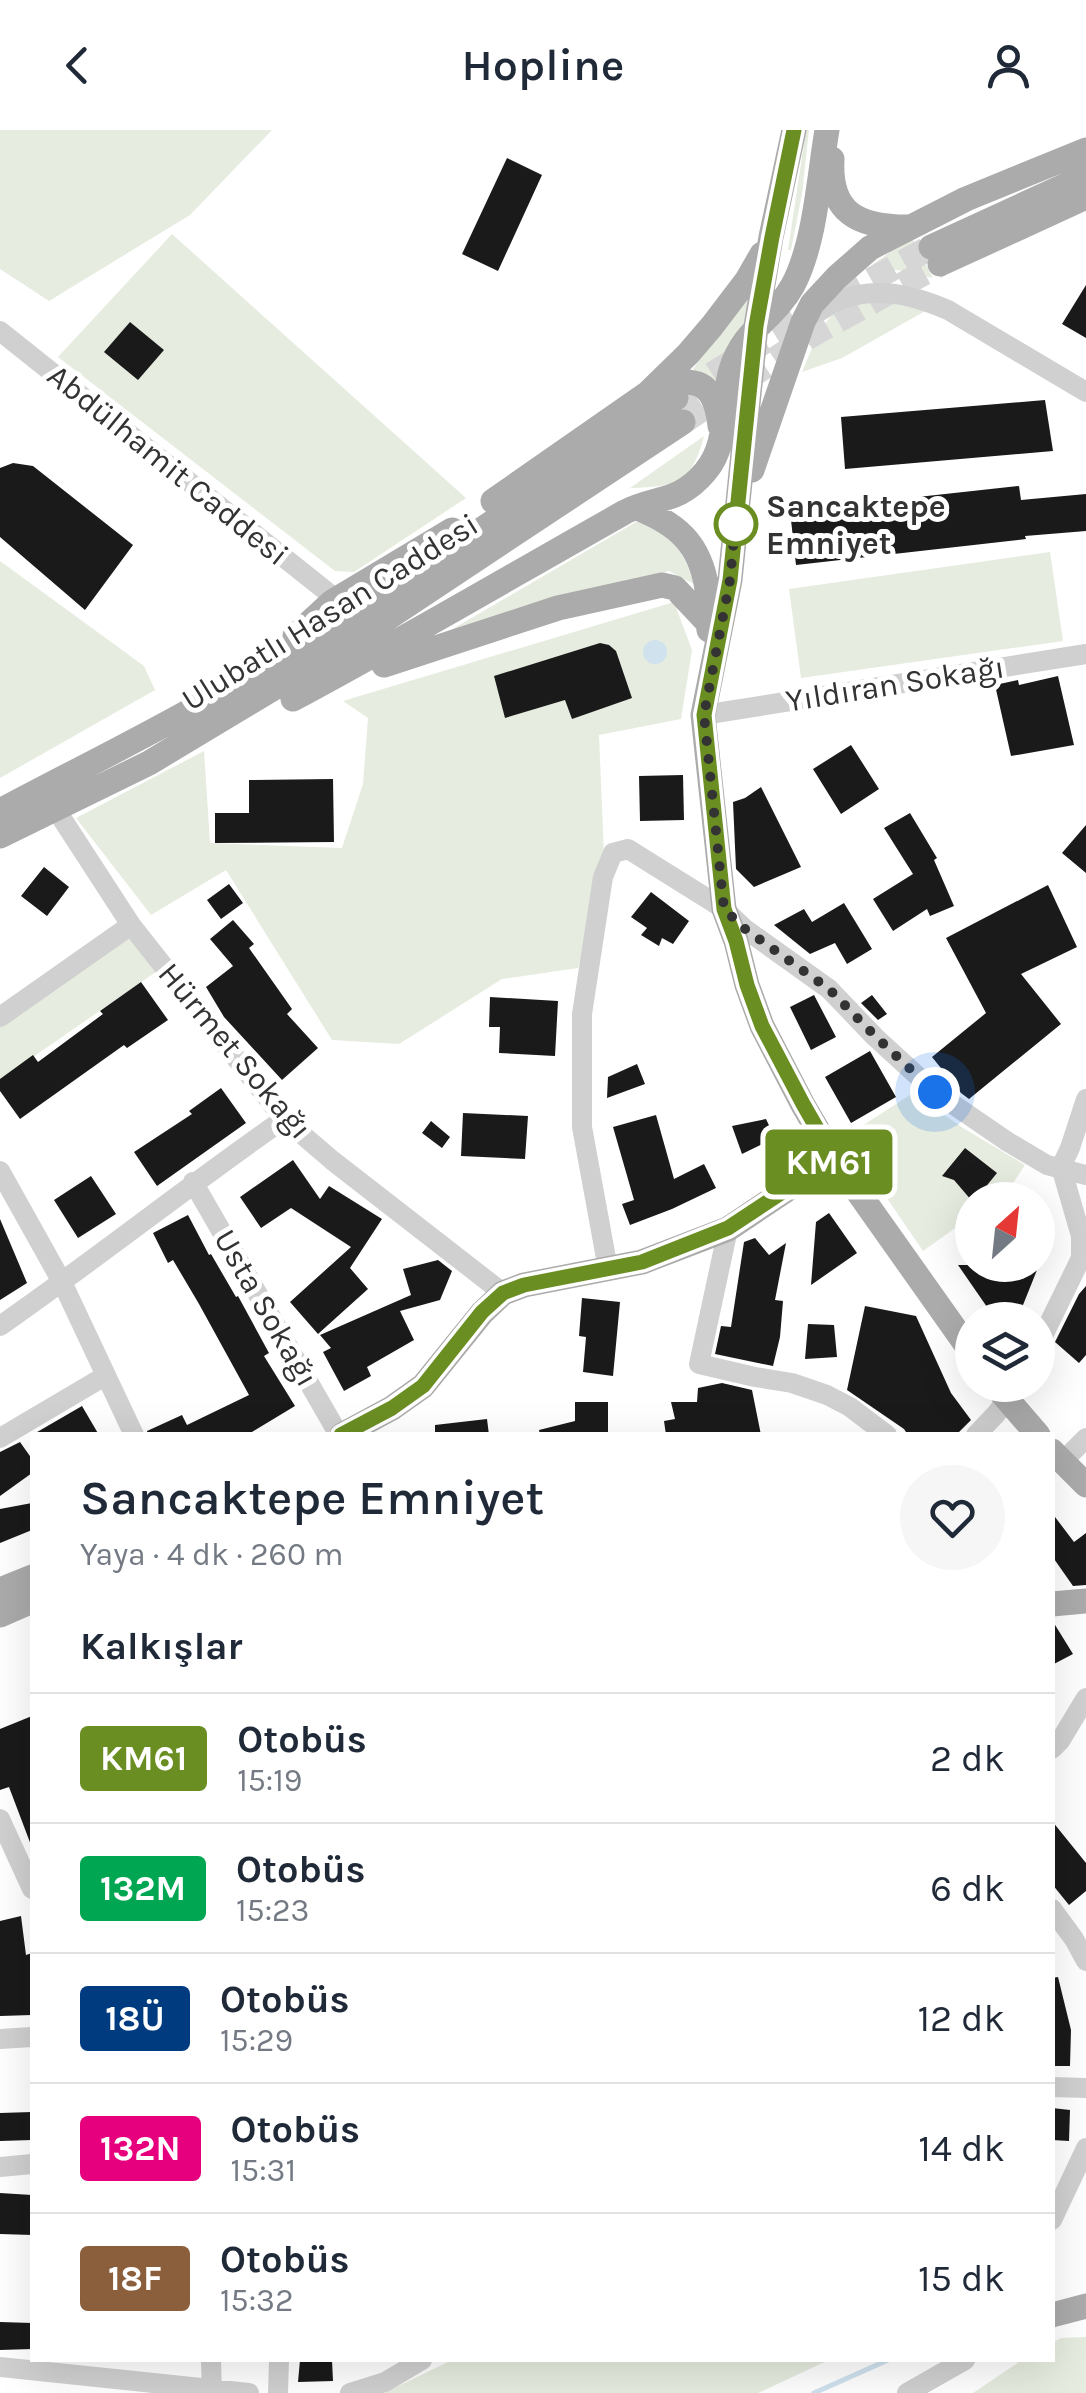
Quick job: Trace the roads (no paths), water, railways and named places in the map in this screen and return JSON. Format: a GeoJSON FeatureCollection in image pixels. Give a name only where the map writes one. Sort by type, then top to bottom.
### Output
{"type":"FeatureCollection","features":[{"type":"Feature","properties":{"kind":"main road"},"geometry":{"type":"LineString","coordinates":[[730,580],[756,326],[794,130]]}},
{"type":"Feature","properties":{"kind":"main road"},"geometry":{"type":"LineString","coordinates":[[831,130],[837,200],[862,222],[912,228]]}},
{"type":"Feature","properties":{"kind":"main road"},"geometry":{"type":"LineString","coordinates":[[149,764],[293,698],[637,508],[673,498],[707,471],[721,436],[730,372],[740,344],[772,314],[801,269],[831,130]]}},
{"type":"Feature","properties":{"kind":"main road"},"geometry":{"type":"LineString","coordinates":[[955,1329],[834,1158],[762,1026],[724,909],[704,715],[753,466],[812,304],[870,248],[966,199],[1086,150]]}},
{"type":"Feature","properties":{"kind":"main road"},"geometry":{"type":"LineString","coordinates":[[1086,176],[935,255],[1086,196]]}},
{"type":"Feature","properties":{"kind":"main road"},"geometry":{"type":"LineString","coordinates":[[671,402],[688,354],[746,280],[772,237]]}},
{"type":"Feature","properties":{"kind":"main road"},"geometry":{"type":"LineString","coordinates":[[259,670],[336,600],[671,402],[685,379],[708,391],[718,407],[721,436]]}},
{"type":"Feature","properties":{"kind":"main road","name":"Ulubatlı Hasan Caddesi"},"geometry":{"type":"LineString","coordinates":[[0,812],[259,670],[407,579],[671,402]]}},
{"type":"Feature","properties":{"kind":"main road","name":"Ulubatlı Hasan Caddesi"},"geometry":{"type":"LineString","coordinates":[[0,836],[149,764],[362,635],[671,402]]}},
{"type":"Feature","properties":{"kind":"main road"},"geometry":{"type":"LineString","coordinates":[[637,508],[661,517],[688,540],[707,588],[714,659]]}},
{"type":"Feature","properties":{"kind":"main road"},"geometry":{"type":"LineString","coordinates":[[293,698],[558,608],[662,586],[675,588],[708,624]]}},
{"type":"Feature","properties":{"kind":"main road"},"geometry":{"type":"LineString","coordinates":[[346,1432],[392,1408],[423,1386],[482,1312],[503,1293],[524,1285],[642,1262],[728,1228],[834,1158]]}},
{"type":"Feature","properties":{"kind":"main road"},"geometry":{"type":"LineString","coordinates":[[1015,1402],[1036,1432]]}},
{"type":"Feature","properties":{"kind":"main road"},"geometry":{"type":"LineString","coordinates":[[1057,1456],[1086,1485]]}},
{"type":"Feature","properties":{"kind":"main road"},"geometry":{"type":"LineString","coordinates":[[0,1590],[30,1579]]}},
{"type":"Feature","properties":{"kind":"main road"},"geometry":{"type":"LineString","coordinates":[[1055,1604],[1086,1601]]}},
{"type":"Feature","properties":{"kind":"main road"},"geometry":{"type":"LineString","coordinates":[[0,1615],[30,1602]]}},
{"type":"Feature","properties":{"kind":"main road"},"geometry":{"type":"LineString","coordinates":[[1055,2315],[1086,2306]]}},
{"type":"Feature","properties":{"kind":"main road"},"geometry":{"type":"LineString","coordinates":[[1055,2316],[1086,2314]]}},
{"type":"Feature","properties":{"kind":"street"},"geometry":{"type":"LineString","coordinates":[[803,322],[846,296],[880,291],[924,300],[948,310],[1086,392]]}},
{"type":"Feature","properties":{"kind":"street","name":"Abdülhamit Caddesi"},"geometry":{"type":"LineString","coordinates":[[0,330],[336,600]]}},
{"type":"Feature","properties":{"kind":"street","name":"Yıldıran Sokağı"},"geometry":{"type":"LineString","coordinates":[[704,715],[1086,654]]}},
{"type":"Feature","properties":{"kind":"street","name":"Hürmet Sokağı"},"geometry":{"type":"LineString","coordinates":[[55,808],[132,926],[284,1118],[333,1161],[503,1293]]}},
{"type":"Feature","properties":{"kind":"street"},"geometry":{"type":"LineString","coordinates":[[608,1269],[582,1128],[582,1014],[603,877],[613,854],[628,849],[724,909],[745,929],[829,989],[935,1092],[1048,1164],[1086,1175]]}},
{"type":"Feature","properties":{"kind":"street"},"geometry":{"type":"LineString","coordinates":[[0,1017],[132,926]]}},
{"type":"Feature","properties":{"kind":"street"},"geometry":{"type":"LineString","coordinates":[[1055,1314],[1084,1260],[1061,1167],[1086,1099]]}},
{"type":"Feature","properties":{"kind":"street"},"geometry":{"type":"LineString","coordinates":[[0,1326],[284,1118]]}},
{"type":"Feature","properties":{"kind":"street"},"geometry":{"type":"LineString","coordinates":[[0,1171],[62,1282],[133,1432]]}},
{"type":"Feature","properties":{"kind":"street","name":"Usta Sokağı"},"geometry":{"type":"LineString","coordinates":[[193,1182],[338,1432]]}},
{"type":"Feature","properties":{"kind":"street"},"geometry":{"type":"LineString","coordinates":[[728,1228],[699,1364],[827,1394],[883,1432]]}},
{"type":"Feature","properties":{"kind":"street"},"geometry":{"type":"LineString","coordinates":[[0,1438],[105,1376]]}},
{"type":"Feature","properties":{"kind":"street"},"geometry":{"type":"LineString","coordinates":[[978,1432],[998,1402]]}},
{"type":"Feature","properties":{"kind":"street"},"geometry":{"type":"LineString","coordinates":[[1057,1456],[1086,1438]]}},
{"type":"Feature","properties":{"kind":"street"},"geometry":{"type":"LineString","coordinates":[[1055,1746],[1086,1698]]}},
{"type":"Feature","properties":{"kind":"street"},"geometry":{"type":"LineString","coordinates":[[0,1819],[30,1886]]}},
{"type":"Feature","properties":{"kind":"street"},"geometry":{"type":"LineString","coordinates":[[1055,1913],[1086,1961]]}},
{"type":"Feature","properties":{"kind":"street"},"geometry":{"type":"LineString","coordinates":[[0,2039],[30,2037]]}},
{"type":"Feature","properties":{"kind":"street"},"geometry":{"type":"LineString","coordinates":[[1055,2086],[1086,2088]]}},
{"type":"Feature","properties":{"kind":"street"},"geometry":{"type":"LineString","coordinates":[[1055,2214],[1086,2148]]}},
{"type":"Feature","properties":{"kind":"street"},"geometry":{"type":"LineString","coordinates":[[0,2167],[30,2164]]}},
{"type":"Feature","properties":{"kind":"street"},"geometry":{"type":"LineString","coordinates":[[211,2362],[211,2391]]}},
{"type":"Feature","properties":{"kind":"street"},"geometry":{"type":"LineString","coordinates":[[278,2362],[278,2393]]}},
{"type":"Feature","properties":{"kind":"street"},"geometry":{"type":"LineString","coordinates":[[350,2393],[385,2382],[419,2362]]}},
{"type":"Feature","properties":{"kind":"street"},"geometry":{"type":"LineString","coordinates":[[912,2389],[961,2362]]}},
{"type":"Feature","properties":{"kind":"street"},"geometry":{"type":"LineString","coordinates":[[0,2367],[249,2393]]}},
{"type":"Feature","properties":{"kind":"water"},"geometry":{"type":"Polygon","coordinates":[[[655,640],[664,643],[664,661],[655,664],[646,661],[643,652],[646,643],[655,640]]]}},
{"type":"Feature","properties":{"kind":"waterway"},"geometry":{"type":"LineString","coordinates":[[814,2393],[884,2362]]}},
{"type":"Feature","properties":{"kind":"tunnel"},"geometry":{"type":"LineString","coordinates":[[681,394],[797,321],[931,247]]}},
{"type":"Feature","properties":{"kind":"tunnel"},"geometry":{"type":"LineString","coordinates":[[683,422],[808,337],[940,264]]}},
{"type":"Feature","properties":{"kind":"place","name":"Sancaktepe Emniyet"},"geometry":{"type":"Point","coordinates":[736,524]}}]}
